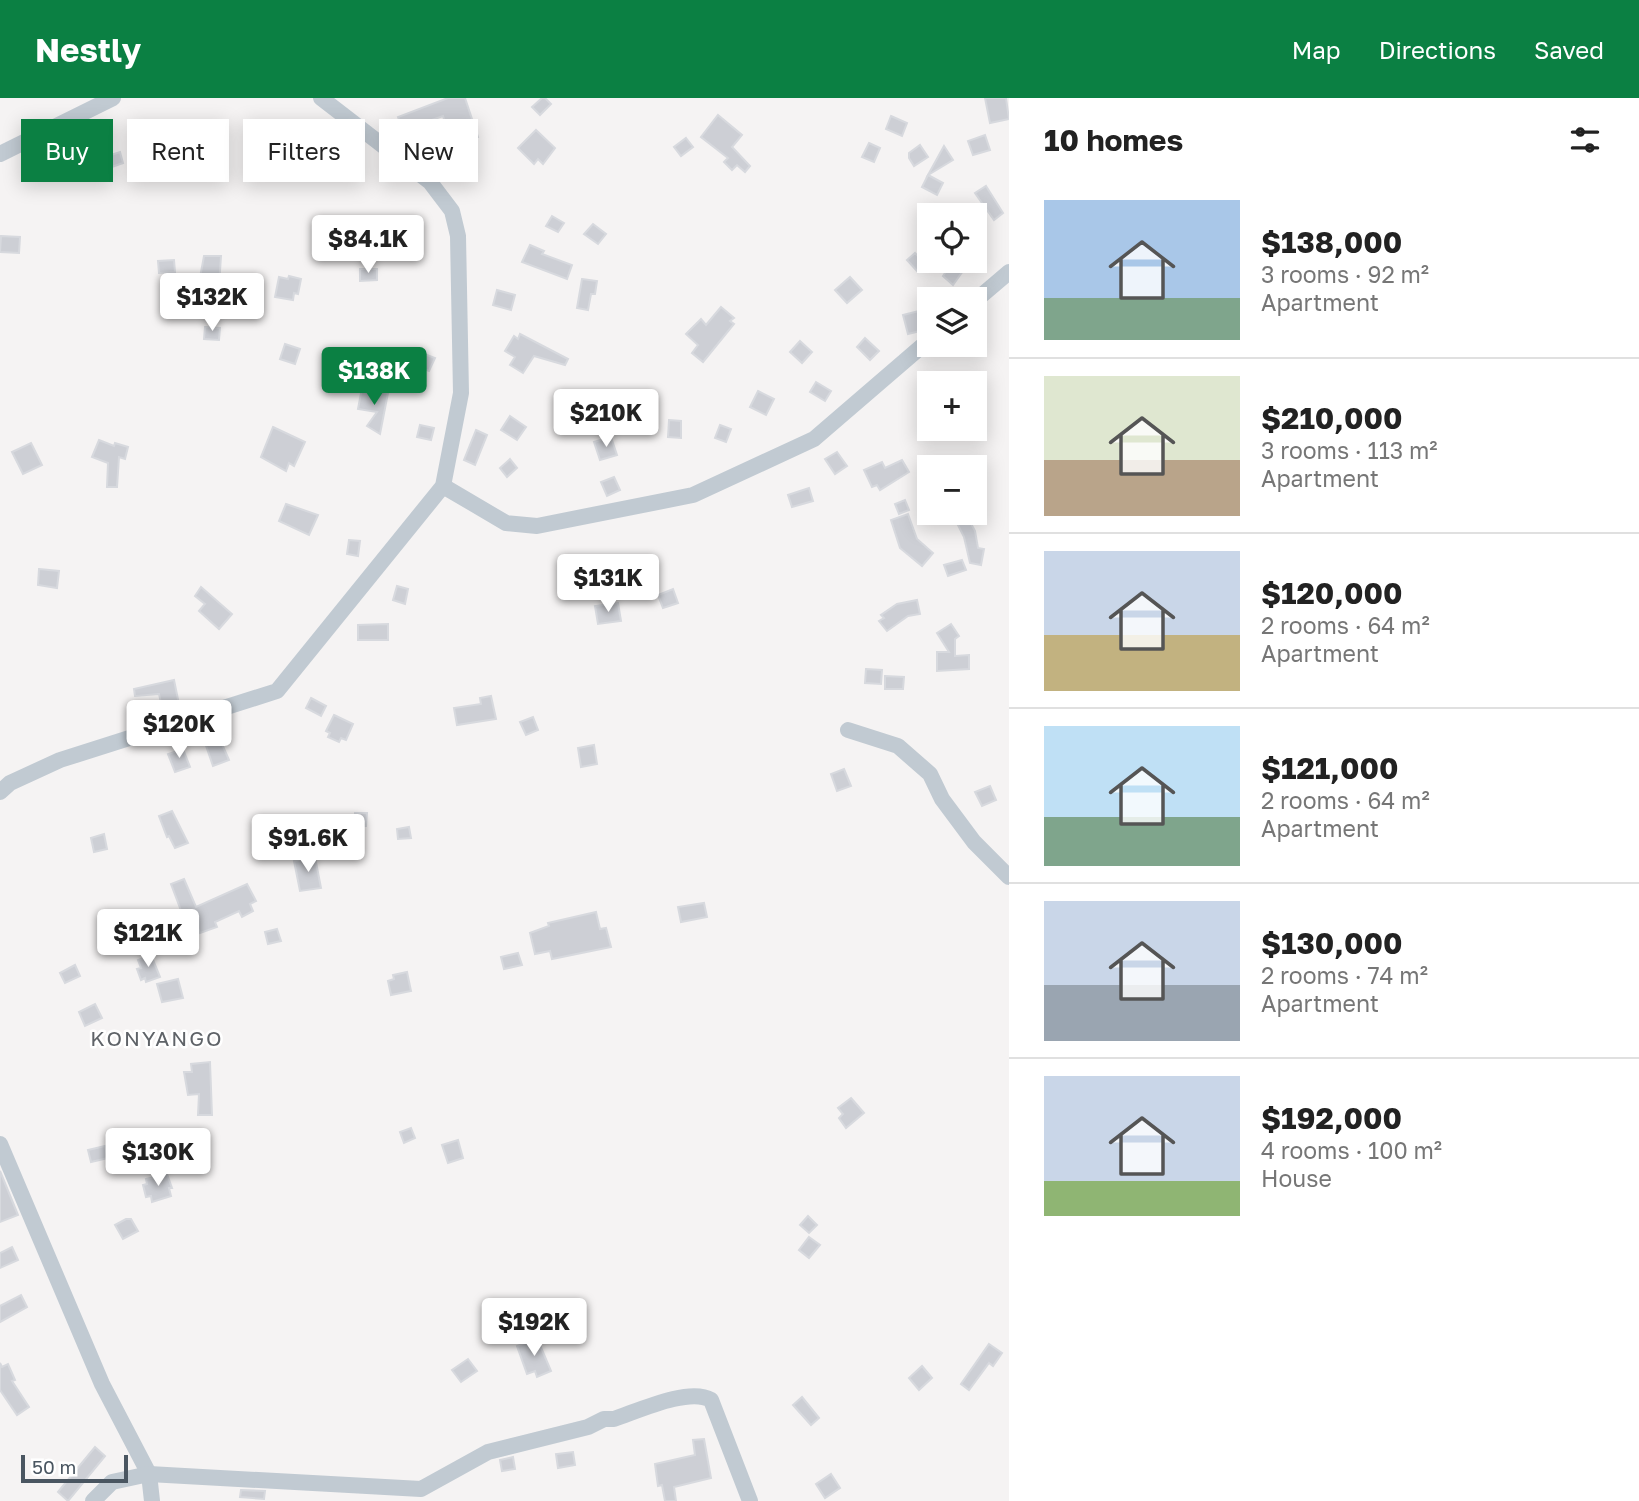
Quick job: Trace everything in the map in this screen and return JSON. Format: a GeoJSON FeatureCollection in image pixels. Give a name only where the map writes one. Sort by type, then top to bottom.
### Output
{"type":"FeatureCollection","features":[{"type":"Feature","properties":{"kind":"street"},"geometry":{"type":"LineString","coordinates":[[0,154],[113,98]]}},
{"type":"Feature","properties":{"kind":"street"},"geometry":{"type":"LineString","coordinates":[[0,792],[10,783],[60,760],[277,691],[443,486],[461,393],[458,236],[452,212],[430,182],[321,98]]}},
{"type":"Feature","properties":{"kind":"street"},"geometry":{"type":"LineString","coordinates":[[987,291],[1009,272]]}},
{"type":"Feature","properties":{"kind":"street"},"geometry":{"type":"LineString","coordinates":[[443,486],[506,523],[537,526],[693,495],[814,439],[917,350]]}},
{"type":"Feature","properties":{"kind":"street"},"geometry":{"type":"LineString","coordinates":[[848,730],[898,746],[930,774],[942,799],[974,842],[1009,877]]}},
{"type":"Feature","properties":{"kind":"street"},"geometry":{"type":"LineString","coordinates":[[0,1144],[102,1384],[149,1474],[152,1501]]}},
{"type":"Feature","properties":{"kind":"street"},"geometry":{"type":"LineString","coordinates":[[93,1501],[112,1482],[149,1474],[421,1489],[488,1452],[588,1427],[604,1419],[614,1419],[676,1399],[702,1395],[711,1400],[750,1501]]}},
{"type":"Feature","properties":{"kind":"building"},"geometry":{"type":"Polygon","coordinates":[[[448,98],[465,98],[472,119],[444,119],[443,116],[434,119],[398,117],[448,98]]]}},
{"type":"Feature","properties":{"kind":"building"},"geometry":{"type":"Polygon","coordinates":[[[542,98],[551,104],[540,115],[532,107],[542,98]]]}},
{"type":"Feature","properties":{"kind":"building"},"geometry":{"type":"Polygon","coordinates":[[[985,98],[1006,98],[1009,119],[990,123],[985,98]]]}},
{"type":"Feature","properties":{"kind":"building"},"geometry":{"type":"Polygon","coordinates":[[[718,115],[742,135],[732,147],[750,166],[745,172],[737,165],[732,170],[724,162],[728,158],[701,137],[718,115]]]}},
{"type":"Feature","properties":{"kind":"building"},"geometry":{"type":"Polygon","coordinates":[[[891,116],[907,123],[902,136],[886,129],[891,116]]]}},
{"type":"Feature","properties":{"kind":"building"},"geometry":{"type":"Polygon","coordinates":[[[536,130],[555,148],[543,164],[538,159],[534,164],[518,148],[536,130]]]}},
{"type":"Feature","properties":{"kind":"building"},"geometry":{"type":"Polygon","coordinates":[[[985,135],[990,150],[973,155],[968,141],[985,135]]]}},
{"type":"Feature","properties":{"kind":"building"},"geometry":{"type":"Polygon","coordinates":[[[686,138],[693,147],[681,156],[674,147],[686,138]]]}},
{"type":"Feature","properties":{"kind":"building"},"geometry":{"type":"Polygon","coordinates":[[[869,143],[880,148],[874,162],[862,157],[869,143]]]}},
{"type":"Feature","properties":{"kind":"building"},"geometry":{"type":"Polygon","coordinates":[[[920,145],[928,157],[914,166],[909,153],[920,145]]]}},
{"type":"Feature","properties":{"kind":"building"},"geometry":{"type":"Polygon","coordinates":[[[944,146],[953,160],[928,175],[944,146]]]}},
{"type":"Feature","properties":{"kind":"building"},"geometry":{"type":"Polygon","coordinates":[[[120,152],[123,163],[113,167],[113,154],[120,152]]]}},
{"type":"Feature","properties":{"kind":"building"},"geometry":{"type":"Polygon","coordinates":[[[928,175],[943,183],[937,195],[922,187],[928,175]]]}},
{"type":"Feature","properties":{"kind":"building"},"geometry":{"type":"Polygon","coordinates":[[[986,186],[1003,213],[994,220],[987,210],[987,203],[982,203],[975,193],[986,186]]]}},
{"type":"Feature","properties":{"kind":"building"},"geometry":{"type":"Polygon","coordinates":[[[552,216],[564,223],[558,232],[546,226],[552,216]]]}},
{"type":"Feature","properties":{"kind":"building"},"geometry":{"type":"Polygon","coordinates":[[[593,224],[606,234],[598,244],[584,234],[593,224]]]}},
{"type":"Feature","properties":{"kind":"building"},"geometry":{"type":"Polygon","coordinates":[[[402,230],[417,236],[412,248],[397,242],[402,230]]]}},
{"type":"Feature","properties":{"kind":"building"},"geometry":{"type":"Polygon","coordinates":[[[1,236],[20,237],[19,253],[0,252],[1,236]]]}},
{"type":"Feature","properties":{"kind":"building"},"geometry":{"type":"Polygon","coordinates":[[[530,245],[544,251],[542,254],[572,265],[567,279],[522,262],[530,245]]]}},
{"type":"Feature","properties":{"kind":"building"},"geometry":{"type":"Polygon","coordinates":[[[915,253],[917,255],[917,271],[907,260],[915,253]]]}},
{"type":"Feature","properties":{"kind":"building"},"geometry":{"type":"Polygon","coordinates":[[[204,256],[221,256],[219,286],[199,283],[204,256]]]}},
{"type":"Feature","properties":{"kind":"building"},"geometry":{"type":"Polygon","coordinates":[[[174,260],[175,272],[159,273],[158,261],[174,260]]]}},
{"type":"Feature","properties":{"kind":"building"},"geometry":{"type":"Polygon","coordinates":[[[360,269],[377,269],[377,280],[360,281],[360,269]]]}},
{"type":"Feature","properties":{"kind":"building"},"geometry":{"type":"Polygon","coordinates":[[[945,273],[962,273],[953,285],[943,276],[945,273]]]}},
{"type":"Feature","properties":{"kind":"building"},"geometry":{"type":"Polygon","coordinates":[[[289,276],[301,279],[298,294],[294,293],[293,300],[275,297],[279,277],[288,279],[289,276]]]}},
{"type":"Feature","properties":{"kind":"building"},"geometry":{"type":"Polygon","coordinates":[[[850,277],[862,290],[847,303],[835,290],[850,277]]]}},
{"type":"Feature","properties":{"kind":"building"},"geometry":{"type":"Polygon","coordinates":[[[582,279],[597,281],[588,310],[577,308],[582,279]]]}},
{"type":"Feature","properties":{"kind":"building"},"geometry":{"type":"Polygon","coordinates":[[[497,290],[515,295],[511,310],[493,305],[497,290]]]}},
{"type":"Feature","properties":{"kind":"building"},"geometry":{"type":"Polygon","coordinates":[[[721,307],[734,318],[730,321],[734,324],[703,362],[692,353],[698,345],[686,334],[701,319],[706,325],[721,307]]]}},
{"type":"Feature","properties":{"kind":"building"},"geometry":{"type":"Polygon","coordinates":[[[917,312],[917,332],[908,334],[903,315],[917,312]]]}},
{"type":"Feature","properties":{"kind":"building"},"geometry":{"type":"Polygon","coordinates":[[[205,327],[220,328],[219,340],[204,339],[205,327]]]}},
{"type":"Feature","properties":{"kind":"building"},"geometry":{"type":"Polygon","coordinates":[[[520,334],[568,359],[565,365],[534,356],[523,373],[510,365],[515,357],[505,351],[514,336],[518,339],[520,334]]]}},
{"type":"Feature","properties":{"kind":"building"},"geometry":{"type":"Polygon","coordinates":[[[865,338],[879,351],[870,360],[857,347],[865,338]]]}},
{"type":"Feature","properties":{"kind":"building"},"geometry":{"type":"Polygon","coordinates":[[[800,341],[812,352],[802,363],[790,352],[800,341]]]}},
{"type":"Feature","properties":{"kind":"building"},"geometry":{"type":"Polygon","coordinates":[[[285,344],[300,349],[295,364],[280,359],[285,344]]]}},
{"type":"Feature","properties":{"kind":"building"},"geometry":{"type":"Polygon","coordinates":[[[419,352],[435,358],[429,371],[414,365],[419,352]]]}},
{"type":"Feature","properties":{"kind":"building"},"geometry":{"type":"Polygon","coordinates":[[[370,355],[382,361],[373,379],[361,374],[370,355]]]}},
{"type":"Feature","properties":{"kind":"building"},"geometry":{"type":"Polygon","coordinates":[[[816,382],[831,391],[825,401],[810,392],[816,382]]]}},
{"type":"Feature","properties":{"kind":"building"},"geometry":{"type":"Polygon","coordinates":[[[362,388],[388,393],[380,434],[367,426],[377,412],[358,409],[362,388]]]}},
{"type":"Feature","properties":{"kind":"building"},"geometry":{"type":"Polygon","coordinates":[[[758,391],[774,399],[766,415],[750,407],[758,391]]]}},
{"type":"Feature","properties":{"kind":"building"},"geometry":{"type":"Polygon","coordinates":[[[510,416],[526,427],[517,440],[501,430],[510,416]]]}},
{"type":"Feature","properties":{"kind":"building"},"geometry":{"type":"Polygon","coordinates":[[[669,420],[681,421],[681,438],[668,437],[669,420]]]}},
{"type":"Feature","properties":{"kind":"building"},"geometry":{"type":"Polygon","coordinates":[[[420,425],[434,428],[431,440],[417,437],[420,425]]]}},
{"type":"Feature","properties":{"kind":"building"},"geometry":{"type":"Polygon","coordinates":[[[720,425],[731,429],[726,442],[715,438],[720,425]]]}},
{"type":"Feature","properties":{"kind":"building"},"geometry":{"type":"Polygon","coordinates":[[[273,427],[305,442],[294,466],[289,463],[286,471],[261,457],[273,427]]]}},
{"type":"Feature","properties":{"kind":"building"},"geometry":{"type":"Polygon","coordinates":[[[476,430],[487,435],[475,465],[464,460],[476,430]]]}},
{"type":"Feature","properties":{"kind":"building"},"geometry":{"type":"Polygon","coordinates":[[[611,437],[617,455],[600,460],[594,442],[611,437]]]}},
{"type":"Feature","properties":{"kind":"building"},"geometry":{"type":"Polygon","coordinates":[[[99,440],[114,446],[115,443],[128,447],[125,459],[119,457],[117,487],[107,487],[108,463],[92,457],[99,440]]]}},
{"type":"Feature","properties":{"kind":"building"},"geometry":{"type":"Polygon","coordinates":[[[31,443],[42,465],[23,474],[12,452],[31,443]]]}},
{"type":"Feature","properties":{"kind":"building"},"geometry":{"type":"Polygon","coordinates":[[[837,452],[847,466],[835,474],[825,459],[837,452]]]}},
{"type":"Feature","properties":{"kind":"building"},"geometry":{"type":"Polygon","coordinates":[[[510,459],[517,468],[507,477],[500,468],[510,459]]]}},
{"type":"Feature","properties":{"kind":"building"},"geometry":{"type":"Polygon","coordinates":[[[902,460],[909,472],[880,490],[877,485],[872,487],[864,470],[882,462],[885,468],[902,460]]]}},
{"type":"Feature","properties":{"kind":"building"},"geometry":{"type":"Polygon","coordinates":[[[614,477],[620,490],[607,496],[601,482],[614,477]]]}},
{"type":"Feature","properties":{"kind":"building"},"geometry":{"type":"Polygon","coordinates":[[[809,488],[813,501],[792,507],[788,495],[809,488]]]}},
{"type":"Feature","properties":{"kind":"building"},"geometry":{"type":"Polygon","coordinates":[[[905,500],[909,510],[899,514],[895,504],[905,500]]]}},
{"type":"Feature","properties":{"kind":"building"},"geometry":{"type":"Polygon","coordinates":[[[286,504],[318,515],[309,535],[279,521],[286,504]]]}},
{"type":"Feature","properties":{"kind":"building"},"geometry":{"type":"Polygon","coordinates":[[[908,514],[917,539],[933,553],[922,566],[900,548],[891,520],[908,514]]]}},
{"type":"Feature","properties":{"kind":"building"},"geometry":{"type":"Polygon","coordinates":[[[958,525],[972,525],[978,548],[984,549],[981,565],[970,563],[964,537],[958,525]]]}},
{"type":"Feature","properties":{"kind":"building"},"geometry":{"type":"Polygon","coordinates":[[[349,540],[360,541],[358,556],[347,554],[349,540]]]}},
{"type":"Feature","properties":{"kind":"building"},"geometry":{"type":"Polygon","coordinates":[[[962,560],[966,570],[948,576],[944,565],[962,560]]]}},
{"type":"Feature","properties":{"kind":"building"},"geometry":{"type":"Polygon","coordinates":[[[39,569],[59,571],[57,588],[38,585],[39,569]]]}},
{"type":"Feature","properties":{"kind":"building"},"geometry":{"type":"Polygon","coordinates":[[[397,586],[408,589],[405,604],[393,600],[397,586]]]}},
{"type":"Feature","properties":{"kind":"building"},"geometry":{"type":"Polygon","coordinates":[[[201,587],[232,614],[219,629],[199,611],[205,604],[195,596],[201,587]]]}},
{"type":"Feature","properties":{"kind":"building"},"geometry":{"type":"Polygon","coordinates":[[[673,589],[678,603],[663,608],[658,595],[673,589]]]}},
{"type":"Feature","properties":{"kind":"building"},"geometry":{"type":"Polygon","coordinates":[[[917,600],[920,614],[908,616],[887,631],[879,621],[884,618],[881,615],[897,604],[917,600]]]}},
{"type":"Feature","properties":{"kind":"building"},"geometry":{"type":"Polygon","coordinates":[[[618,603],[621,621],[598,624],[595,606],[618,603]]]}},
{"type":"Feature","properties":{"kind":"building"},"geometry":{"type":"Polygon","coordinates":[[[388,624],[388,640],[358,640],[358,625],[388,624]]]}},
{"type":"Feature","properties":{"kind":"building"},"geometry":{"type":"Polygon","coordinates":[[[951,624],[959,636],[955,639],[955,656],[969,655],[969,669],[937,671],[937,652],[949,652],[937,633],[951,624]]]}},
{"type":"Feature","properties":{"kind":"building"},"geometry":{"type":"Polygon","coordinates":[[[866,669],[882,670],[881,684],[865,683],[866,669]]]}},
{"type":"Feature","properties":{"kind":"building"},"geometry":{"type":"Polygon","coordinates":[[[885,676],[904,677],[903,689],[885,689],[885,676]]]}},
{"type":"Feature","properties":{"kind":"building"},"geometry":{"type":"Polygon","coordinates":[[[174,680],[180,709],[173,713],[164,716],[159,694],[135,696],[134,689],[174,680]]]}},
{"type":"Feature","properties":{"kind":"building"},"geometry":{"type":"Polygon","coordinates":[[[491,696],[496,719],[457,725],[454,708],[481,704],[480,698],[491,696]]]}},
{"type":"Feature","properties":{"kind":"building"},"geometry":{"type":"Polygon","coordinates":[[[311,698],[326,706],[321,716],[306,708],[311,698]]]}},
{"type":"Feature","properties":{"kind":"building"},"geometry":{"type":"Polygon","coordinates":[[[334,715],[353,724],[346,740],[341,738],[339,742],[328,737],[330,733],[326,731],[334,715]]]}},
{"type":"Feature","properties":{"kind":"building"},"geometry":{"type":"Polygon","coordinates":[[[533,717],[538,730],[526,735],[520,722],[533,717]]]}},
{"type":"Feature","properties":{"kind":"building"},"geometry":{"type":"Polygon","coordinates":[[[215,728],[229,760],[213,766],[202,734],[215,728]]]}},
{"type":"Feature","properties":{"kind":"building"},"geometry":{"type":"Polygon","coordinates":[[[594,745],[597,764],[581,767],[578,748],[594,745]]]}},
{"type":"Feature","properties":{"kind":"building"},"geometry":{"type":"Polygon","coordinates":[[[183,749],[190,767],[175,772],[168,754],[183,749]]]}},
{"type":"Feature","properties":{"kind":"building"},"geometry":{"type":"Polygon","coordinates":[[[844,769],[851,786],[837,791],[831,774],[844,769]]]}},
{"type":"Feature","properties":{"kind":"building"},"geometry":{"type":"Polygon","coordinates":[[[990,786],[996,800],[982,806],[975,792],[990,786]]]}},
{"type":"Feature","properties":{"kind":"building"},"geometry":{"type":"Polygon","coordinates":[[[172,811],[188,843],[175,848],[169,836],[167,837],[159,816],[172,811]]]}},
{"type":"Feature","properties":{"kind":"building"},"geometry":{"type":"Polygon","coordinates":[[[355,813],[367,813],[366,826],[355,826],[355,813]]]}},
{"type":"Feature","properties":{"kind":"building"},"geometry":{"type":"Polygon","coordinates":[[[330,817],[332,832],[320,833],[318,819],[330,817]]]}},
{"type":"Feature","properties":{"kind":"building"},"geometry":{"type":"Polygon","coordinates":[[[409,827],[411,838],[398,839],[397,829],[409,827]]]}},
{"type":"Feature","properties":{"kind":"building"},"geometry":{"type":"Polygon","coordinates":[[[104,834],[107,849],[94,852],[91,838],[104,834]]]}},
{"type":"Feature","properties":{"kind":"building"},"geometry":{"type":"Polygon","coordinates":[[[315,857],[321,888],[300,891],[294,861],[315,857]]]}},
{"type":"Feature","properties":{"kind":"building"},"geometry":{"type":"Polygon","coordinates":[[[184,879],[196,907],[247,884],[256,901],[250,904],[253,911],[242,917],[239,911],[215,922],[217,927],[200,933],[197,926],[188,929],[171,884],[184,879]]]}},
{"type":"Feature","properties":{"kind":"building"},"geometry":{"type":"Polygon","coordinates":[[[704,903],[707,917],[681,922],[678,907],[704,903]]]}},
{"type":"Feature","properties":{"kind":"building"},"geometry":{"type":"Polygon","coordinates":[[[596,912],[600,929],[606,928],[611,947],[552,959],[550,951],[535,954],[530,933],[549,926],[548,923],[596,912]]]}},
{"type":"Feature","properties":{"kind":"building"},"geometry":{"type":"Polygon","coordinates":[[[277,929],[281,941],[268,944],[265,932],[277,929]]]}},
{"type":"Feature","properties":{"kind":"building"},"geometry":{"type":"Polygon","coordinates":[[[128,933],[128,946],[111,946],[111,934],[128,933]]]}},
{"type":"Feature","properties":{"kind":"building"},"geometry":{"type":"Polygon","coordinates":[[[518,953],[522,965],[504,969],[501,957],[518,953]]]}},
{"type":"Feature","properties":{"kind":"building"},"geometry":{"type":"Polygon","coordinates":[[[151,955],[160,977],[146,982],[145,978],[141,980],[137,969],[141,968],[138,960],[151,955]]]}},
{"type":"Feature","properties":{"kind":"building"},"geometry":{"type":"Polygon","coordinates":[[[75,965],[80,976],[65,983],[60,973],[75,965]]]}},
{"type":"Feature","properties":{"kind":"building"},"geometry":{"type":"Polygon","coordinates":[[[407,972],[411,991],[391,995],[388,981],[394,979],[393,975],[407,972]]]}},
{"type":"Feature","properties":{"kind":"building"},"geometry":{"type":"Polygon","coordinates":[[[178,979],[183,998],[162,1002],[157,984],[178,979]]]}},
{"type":"Feature","properties":{"kind":"building"},"geometry":{"type":"Polygon","coordinates":[[[95,1004],[102,1018],[85,1026],[79,1012],[95,1004]]]}},
{"type":"Feature","properties":{"kind":"building"},"geometry":{"type":"Polygon","coordinates":[[[210,1062],[212,1115],[198,1115],[199,1094],[188,1095],[184,1072],[192,1072],[191,1064],[210,1062]]]}},
{"type":"Feature","properties":{"kind":"building"},"geometry":{"type":"Polygon","coordinates":[[[851,1098],[864,1113],[846,1128],[839,1118],[843,1114],[838,1108],[851,1098]]]}},
{"type":"Feature","properties":{"kind":"building"},"geometry":{"type":"Polygon","coordinates":[[[411,1128],[415,1138],[404,1143],[400,1132],[411,1128]]]}},
{"type":"Feature","properties":{"kind":"building"},"geometry":{"type":"Polygon","coordinates":[[[458,1140],[463,1158],[448,1163],[442,1145],[458,1140]]]}},
{"type":"Feature","properties":{"kind":"building"},"geometry":{"type":"Polygon","coordinates":[[[105,1146],[108,1158],[91,1162],[88,1150],[105,1146]]]}},
{"type":"Feature","properties":{"kind":"building"},"geometry":{"type":"Polygon","coordinates":[[[0,1171],[18,1215],[0,1222],[0,1171]]]}},
{"type":"Feature","properties":{"kind":"building"},"geometry":{"type":"Polygon","coordinates":[[[167,1174],[172,1188],[169,1188],[171,1196],[152,1202],[151,1196],[146,1197],[143,1185],[147,1184],[146,1179],[167,1174]]]}},
{"type":"Feature","properties":{"kind":"building"},"geometry":{"type":"Polygon","coordinates":[[[808,1216],[817,1225],[809,1233],[800,1225],[808,1216]]]}},
{"type":"Feature","properties":{"kind":"building"},"geometry":{"type":"Polygon","coordinates":[[[131,1219],[138,1231],[123,1239],[115,1225],[131,1219]]]}},
{"type":"Feature","properties":{"kind":"building"},"geometry":{"type":"Polygon","coordinates":[[[809,1237],[820,1245],[809,1258],[799,1250],[809,1237]]]}},
{"type":"Feature","properties":{"kind":"building"},"geometry":{"type":"Polygon","coordinates":[[[12,1247],[18,1260],[0,1268],[0,1253],[12,1247]]]}},
{"type":"Feature","properties":{"kind":"building"},"geometry":{"type":"Polygon","coordinates":[[[21,1295],[27,1307],[0,1322],[0,1306],[21,1295]]]}},
{"type":"Feature","properties":{"kind":"building"},"geometry":{"type":"Polygon","coordinates":[[[537,1338],[551,1371],[537,1377],[535,1371],[527,1374],[517,1346],[537,1338]]]}},
{"type":"Feature","properties":{"kind":"building"},"geometry":{"type":"Polygon","coordinates":[[[989,1344],[1002,1353],[993,1366],[989,1363],[969,1390],[961,1384],[989,1344]]]}},
{"type":"Feature","properties":{"kind":"building"},"geometry":{"type":"Polygon","coordinates":[[[468,1359],[477,1371],[461,1382],[452,1370],[468,1359]]]}},
{"type":"Feature","properties":{"kind":"building"},"geometry":{"type":"Polygon","coordinates":[[[0,1363],[2,1367],[8,1364],[15,1380],[12,1381],[29,1407],[17,1415],[0,1390],[0,1363]]]}},
{"type":"Feature","properties":{"kind":"building"},"geometry":{"type":"Polygon","coordinates":[[[922,1366],[932,1378],[919,1390],[909,1378],[922,1366]]]}},
{"type":"Feature","properties":{"kind":"building"},"geometry":{"type":"Polygon","coordinates":[[[802,1397],[819,1418],[811,1425],[793,1405],[802,1397]]]}},
{"type":"Feature","properties":{"kind":"building"},"geometry":{"type":"Polygon","coordinates":[[[704,1439],[711,1478],[674,1487],[676,1501],[665,1501],[662,1485],[658,1486],[655,1464],[695,1455],[693,1440],[704,1439]]]}},
{"type":"Feature","properties":{"kind":"building"},"geometry":{"type":"Polygon","coordinates":[[[95,1447],[105,1456],[68,1501],[58,1492],[95,1447]]]}},
{"type":"Feature","properties":{"kind":"building"},"geometry":{"type":"Polygon","coordinates":[[[573,1452],[575,1465],[558,1468],[556,1454],[573,1452]]]}},
{"type":"Feature","properties":{"kind":"building"},"geometry":{"type":"Polygon","coordinates":[[[513,1457],[515,1469],[502,1471],[500,1460],[513,1457]]]}},
{"type":"Feature","properties":{"kind":"building"},"geometry":{"type":"Polygon","coordinates":[[[831,1474],[840,1488],[825,1498],[816,1484],[831,1474]]]}},
{"type":"Feature","properties":{"kind":"building"},"geometry":{"type":"Polygon","coordinates":[[[241,1490],[265,1491],[264,1499],[240,1497],[241,1490]]]}},
{"type":"Feature","properties":{"kind":"district","name":"KONYANGO"},"geometry":{"type":"Point","coordinates":[157,1038]}}]}
